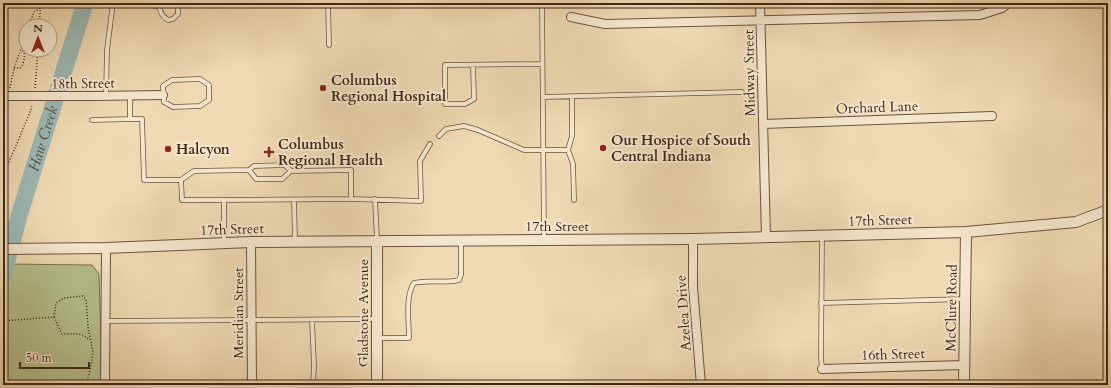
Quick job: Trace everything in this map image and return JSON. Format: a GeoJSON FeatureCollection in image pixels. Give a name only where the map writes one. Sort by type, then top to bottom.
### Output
{"type":"FeatureCollection","features":[{"type":"Feature","properties":{"kind":"street","name":"Midway Street"},"geometry":{"type":"LineString","coordinates":[[760,3],[766,237]]}},
{"type":"Feature","properties":{"kind":"street"},"geometry":{"type":"LineString","coordinates":[[571,17],[605,24],[980,15],[1002,8],[1008,3]]}},
{"type":"Feature","properties":{"kind":"street","name":"18th Street"},"geometry":{"type":"LineString","coordinates":[[3,96],[163,95]]}},
{"type":"Feature","properties":{"kind":"street","name":"Orchard Lane"},"geometry":{"type":"LineString","coordinates":[[763,124],[992,116]]}},
{"type":"Feature","properties":{"kind":"street","name":"17th Street"},"geometry":{"type":"LineString","coordinates":[[3,249],[71,249],[251,242],[693,239],[966,232],[1076,222],[1108,210]]}},
{"type":"Feature","properties":{"kind":"street","name":"McClure Road"},"geometry":{"type":"LineString","coordinates":[[964,385],[966,232]]}},
{"type":"Feature","properties":{"kind":"street","name":"Azelea Drive"},"geometry":{"type":"LineString","coordinates":[[693,239],[693,287],[701,385]]}},
{"type":"Feature","properties":{"kind":"street","name":"Gladstone Avenue"},"geometry":{"type":"LineString","coordinates":[[376,385],[377,241]]}},
{"type":"Feature","properties":{"kind":"street","name":"Meridian Street"},"geometry":{"type":"LineString","coordinates":[[251,242],[252,385]]}},
{"type":"Feature","properties":{"kind":"street"},"geometry":{"type":"LineString","coordinates":[[105,385],[104,321],[106,248]]}},
{"type":"Feature","properties":{"kind":"street","name":"16th Street"},"geometry":{"type":"LineString","coordinates":[[822,369],[964,365]]}},
{"type":"Feature","properties":{"kind":"lane"},"geometry":{"type":"LineString","coordinates":[[106,96],[107,50],[113,3]]}},
{"type":"Feature","properties":{"kind":"lane"},"geometry":{"type":"LineString","coordinates":[[143,3],[160,5],[162,16],[168,20],[173,19],[178,14],[178,3]]}},
{"type":"Feature","properties":{"kind":"lane"},"geometry":{"type":"LineString","coordinates":[[328,3],[329,45]]}},
{"type":"Feature","properties":{"kind":"lane"},"geometry":{"type":"LineString","coordinates":[[542,3],[544,240]]}},
{"type":"Feature","properties":{"kind":"lane"},"geometry":{"type":"LineString","coordinates":[[473,65],[474,99],[465,104],[445,104],[445,65],[542,64]]}},
{"type":"Feature","properties":{"kind":"lane"},"geometry":{"type":"LineString","coordinates":[[200,79],[209,85],[209,100],[200,106],[173,107],[164,102],[163,95],[163,86],[172,80],[200,79]]}},
{"type":"Feature","properties":{"kind":"lane"},"geometry":{"type":"LineString","coordinates":[[543,97],[742,92]]}},
{"type":"Feature","properties":{"kind":"lane"},"geometry":{"type":"LineString","coordinates":[[130,95],[130,119]]}},
{"type":"Feature","properties":{"kind":"lane"},"geometry":{"type":"LineString","coordinates":[[572,97],[572,136],[568,150],[573,164],[574,200]]}},
{"type":"Feature","properties":{"kind":"lane"},"geometry":{"type":"LineString","coordinates":[[92,120],[142,119],[144,180],[181,180],[194,171],[249,170],[254,166],[285,165],[291,171]]}},
{"type":"Feature","properties":{"kind":"lane"},"geometry":{"type":"LineString","coordinates":[[439,136],[446,129],[464,126],[478,130],[524,150],[568,150]]}},
{"type":"Feature","properties":{"kind":"lane"},"geometry":{"type":"LineString","coordinates":[[181,180],[182,200],[375,199],[421,201],[420,161],[430,144]]}},
{"type":"Feature","properties":{"kind":"lane"},"geometry":{"type":"LineString","coordinates":[[249,170],[256,179],[282,179],[291,171],[351,170],[351,199]]}},
{"type":"Feature","properties":{"kind":"lane"},"geometry":{"type":"LineString","coordinates":[[375,199],[377,241]]}},
{"type":"Feature","properties":{"kind":"lane"},"geometry":{"type":"LineString","coordinates":[[224,200],[224,243]]}},
{"type":"Feature","properties":{"kind":"lane"},"geometry":{"type":"LineString","coordinates":[[294,200],[295,242]]}},
{"type":"Feature","properties":{"kind":"lane"},"geometry":{"type":"LineString","coordinates":[[822,236],[822,369]]}},
{"type":"Feature","properties":{"kind":"lane"},"geometry":{"type":"LineString","coordinates":[[377,338],[409,338],[408,296],[410,288],[414,283],[422,281],[451,282],[459,280],[461,275],[461,240]]}},
{"type":"Feature","properties":{"kind":"lane"},"geometry":{"type":"LineString","coordinates":[[821,303],[965,299]]}},
{"type":"Feature","properties":{"kind":"lane"},"geometry":{"type":"LineString","coordinates":[[104,321],[377,319]]}},
{"type":"Feature","properties":{"kind":"lane"},"geometry":{"type":"LineString","coordinates":[[312,320],[314,366],[313,385]]}},
{"type":"Feature","properties":{"kind":"path"},"geometry":{"type":"LineString","coordinates":[[39,18],[41,3]]}},
{"type":"Feature","properties":{"kind":"path"},"geometry":{"type":"LineString","coordinates":[[32,18],[34,12],[40,8]]}},
{"type":"Feature","properties":{"kind":"path"},"geometry":{"type":"LineString","coordinates":[[14,68],[20,68],[24,58]]}},
{"type":"Feature","properties":{"kind":"path"},"geometry":{"type":"LineString","coordinates":[[35,88],[37,58]]}},
{"type":"Feature","properties":{"kind":"path"},"geometry":{"type":"LineString","coordinates":[[3,176],[33,102]]}},
{"type":"Feature","properties":{"kind":"path"},"geometry":{"type":"LineString","coordinates":[[86,385],[91,367],[92,352],[86,300],[83,296],[64,298],[56,303],[54,317],[62,334],[78,334],[85,336],[90,341]]}},
{"type":"Feature","properties":{"kind":"path"},"geometry":{"type":"LineString","coordinates":[[3,321],[54,317]]}},
{"type":"Feature","properties":{"kind":"green space"},"geometry":{"type":"Polygon","coordinates":[[[3,264],[92,265],[99,274],[101,385],[3,385],[3,264]]]}},
{"type":"Feature","properties":{"kind":"waterway","name":"Haw Creek"},"geometry":{"type":"LineString","coordinates":[[3,275],[19,216],[85,3]]}},
{"type":"Feature","properties":{"kind":"place","name":"Columbus Regional Hospital"},"geometry":{"type":"Point","coordinates":[323,88]}},
{"type":"Feature","properties":{"kind":"place","name":"Our Hospice of South Central Indiana"},"geometry":{"type":"Point","coordinates":[603,148]}},
{"type":"Feature","properties":{"kind":"place","name":"Halcyon"},"geometry":{"type":"Point","coordinates":[168,149]}},
{"type":"Feature","properties":{"kind":"place","name":"Columbus Regional Health"},"geometry":{"type":"Point","coordinates":[269,152]}}]}
